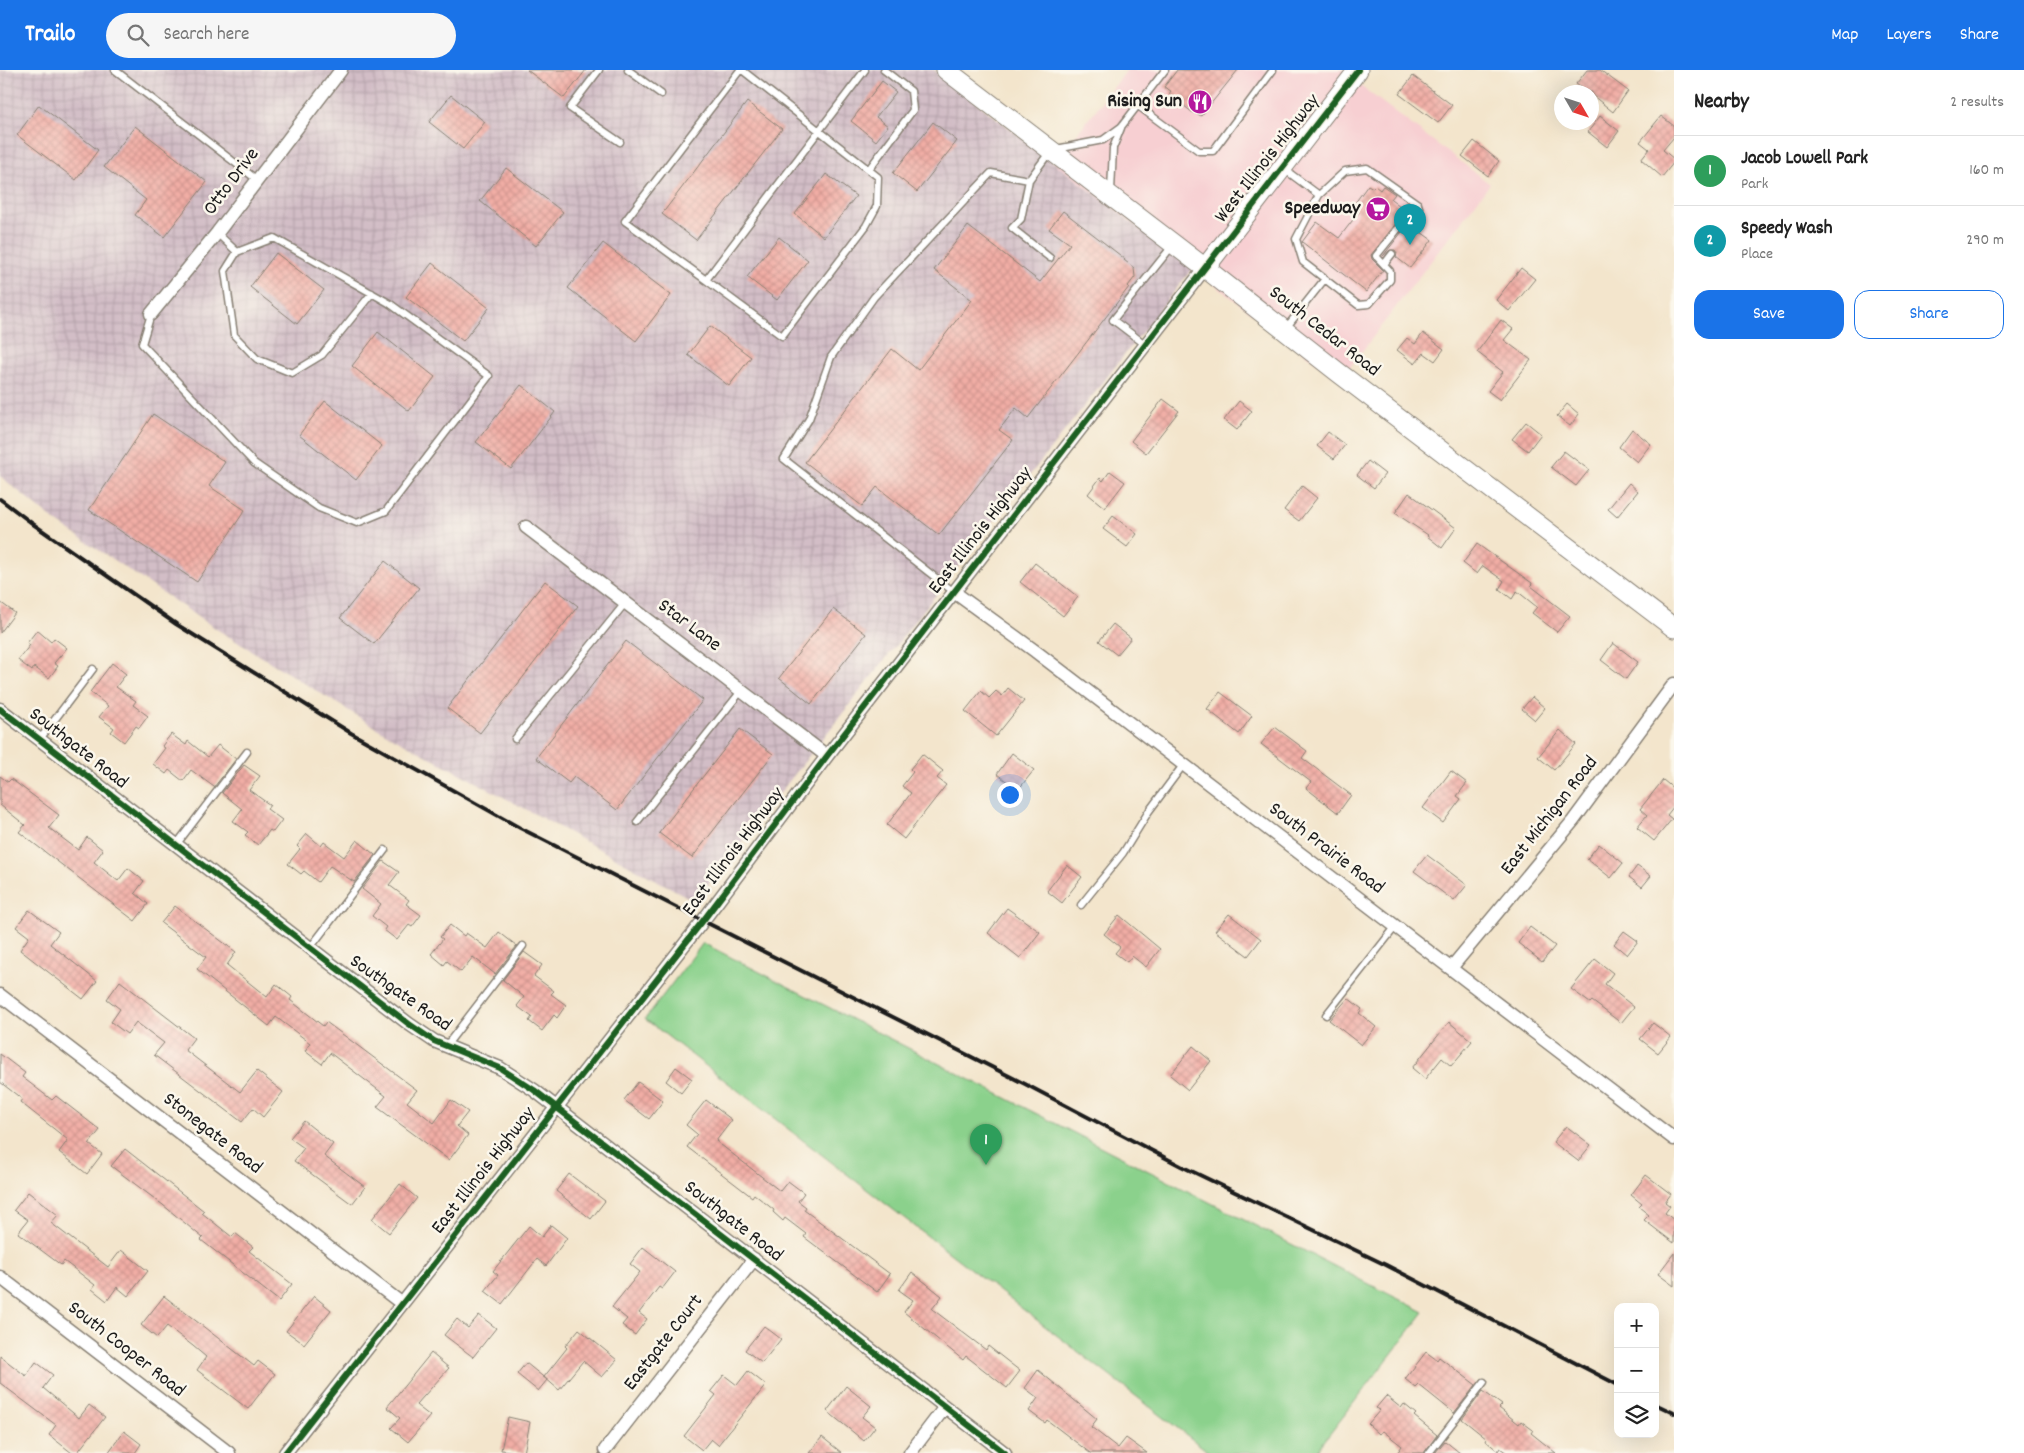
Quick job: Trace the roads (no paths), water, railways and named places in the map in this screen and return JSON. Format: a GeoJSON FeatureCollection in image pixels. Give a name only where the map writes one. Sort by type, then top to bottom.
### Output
{"type":"FeatureCollection","features":[{"type":"Feature","properties":{"kind":"main road","name":"South Cedar Road"},"geometry":{"type":"LineString","coordinates":[[946,70],[1674,628]]}},
{"type":"Feature","properties":{"kind":"main road","name":"West Illinois Highway"},"geometry":{"type":"LineString","coordinates":[[1205,268],[1353,72]]}},
{"type":"Feature","properties":{"kind":"street","name":"Otto Drive"},"geometry":{"type":"LineString","coordinates":[[151,314],[216,233],[341,70]]}},
{"type":"Feature","properties":{"kind":"street","name":"East Illinois Highway"},"geometry":{"type":"LineString","coordinates":[[285,1453],[555,1106],[702,922],[827,756],[1205,268]]}},
{"type":"Feature","properties":{"kind":"street","name":"Star Lane"},"geometry":{"type":"LineString","coordinates":[[526,528],[827,756]]}},
{"type":"Feature","properties":{"kind":"street","name":"South Prairie Road"},"geometry":{"type":"LineString","coordinates":[[954,592],[1184,764],[1674,1140]]}},
{"type":"Feature","properties":{"kind":"street","name":"East Michigan Road"},"geometry":{"type":"LineString","coordinates":[[1451,968],[1573,821],[1674,684]]}},
{"type":"Feature","properties":{"kind":"street","name":"Southgate Road"},"geometry":{"type":"LineString","coordinates":[[0,709],[409,1024],[426,1036],[500,1068],[522,1081],[1005,1453]]}},
{"type":"Feature","properties":{"kind":"street","name":"Stonegate Road"},"geometry":{"type":"LineString","coordinates":[[0,995],[401,1303]]}},
{"type":"Feature","properties":{"kind":"street","name":"Eastgate Court"},"geometry":{"type":"LineString","coordinates":[[605,1450],[754,1258]]}},
{"type":"Feature","properties":{"kind":"street","name":"South Cooper Road"},"geometry":{"type":"LineString","coordinates":[[0,1277],[229,1453]]}},
{"type":"Feature","properties":{"kind":"street"},"geometry":{"type":"LineString","coordinates":[[910,1453],[945,1407]]}},
{"type":"Feature","properties":{"kind":"lane"},"geometry":{"type":"LineString","coordinates":[[115,70],[256,179]]}},
{"type":"Feature","properties":{"kind":"lane"},"geometry":{"type":"LineString","coordinates":[[599,70],[570,108],[620,142]]}},
{"type":"Feature","properties":{"kind":"lane"},"geometry":{"type":"LineString","coordinates":[[628,70],[661,94]]}},
{"type":"Feature","properties":{"kind":"lane"},"geometry":{"type":"LineString","coordinates":[[741,70],[878,176],[877,206],[866,226],[782,336],[625,221],[741,70]]}},
{"type":"Feature","properties":{"kind":"lane"},"geometry":{"type":"LineString","coordinates":[[706,280],[864,70]]}},
{"type":"Feature","properties":{"kind":"lane"},"geometry":{"type":"LineString","coordinates":[[869,169],[913,110],[911,92],[884,70]]}},
{"type":"Feature","properties":{"kind":"lane"},"geometry":{"type":"LineString","coordinates":[[1111,195],[1113,148],[1121,127],[1165,70]]}},
{"type":"Feature","properties":{"kind":"lane"},"geometry":{"type":"LineString","coordinates":[[1137,105],[1199,151],[1213,151],[1273,70]]}},
{"type":"Feature","properties":{"kind":"lane"},"geometry":{"type":"LineString","coordinates":[[1050,258],[1012,228],[1021,219],[1029,180],[1051,150],[1103,140],[1121,127]]}},
{"type":"Feature","properties":{"kind":"lane"},"geometry":{"type":"LineString","coordinates":[[1282,168],[1319,195]]}},
{"type":"Feature","properties":{"kind":"lane"},"geometry":{"type":"LineString","coordinates":[[1414,227],[1422,214],[1418,204],[1367,168],[1345,171],[1319,195],[1296,239],[1303,262],[1358,305],[1369,304],[1390,280],[1390,271],[1376,256],[1418,204]]}},
{"type":"Feature","properties":{"kind":"lane"},"geometry":{"type":"LineString","coordinates":[[954,592],[784,459],[809,419],[831,357],[874,297],[991,173],[1029,180]]}},
{"type":"Feature","properties":{"kind":"lane"},"geometry":{"type":"LineString","coordinates":[[216,233],[237,252]]}},
{"type":"Feature","properties":{"kind":"lane"},"geometry":{"type":"LineString","coordinates":[[151,314],[142,344],[254,463],[319,508],[358,523],[386,511],[489,376],[389,302],[274,238],[237,252],[225,270],[234,335],[257,359],[292,373],[322,354],[372,293]]}},
{"type":"Feature","properties":{"kind":"lane"},"geometry":{"type":"LineString","coordinates":[[1146,345],[1113,320],[1174,244]]}},
{"type":"Feature","properties":{"kind":"lane"},"geometry":{"type":"LineString","coordinates":[[1384,263],[1392,254]]}},
{"type":"Feature","properties":{"kind":"lane"},"geometry":{"type":"LineString","coordinates":[[1285,330],[1324,280]]}},
{"type":"Feature","properties":{"kind":"lane"},"geometry":{"type":"LineString","coordinates":[[515,739],[626,602]]}},
{"type":"Feature","properties":{"kind":"lane"},"geometry":{"type":"LineString","coordinates":[[40,740],[94,670]]}},
{"type":"Feature","properties":{"kind":"lane"},"geometry":{"type":"LineString","coordinates":[[637,822],[742,690]]}},
{"type":"Feature","properties":{"kind":"lane"},"geometry":{"type":"LineString","coordinates":[[176,846],[247,752]]}},
{"type":"Feature","properties":{"kind":"lane"},"geometry":{"type":"LineString","coordinates":[[1081,905],[1123,852],[1149,811],[1184,764]]}},
{"type":"Feature","properties":{"kind":"lane"},"geometry":{"type":"LineString","coordinates":[[310,948],[385,850]]}},
{"type":"Feature","properties":{"kind":"lane"},"geometry":{"type":"LineString","coordinates":[[1326,1015],[1396,926]]}},
{"type":"Feature","properties":{"kind":"lane"},"geometry":{"type":"LineString","coordinates":[[446,1046],[523,946]]}},
{"type":"Feature","properties":{"kind":"lane"},"geometry":{"type":"LineString","coordinates":[[1430,1453],[1484,1382]]}},
{"type":"Feature","properties":{"kind":"railway"},"geometry":{"type":"LineString","coordinates":[[0,499],[176,624],[351,733],[520,828],[1025,1084],[1181,1166],[1386,1265],[1614,1383]]}},
{"type":"Feature","properties":{"kind":"railway"},"geometry":{"type":"LineString","coordinates":[[1659,1406],[1674,1413]]}},
{"type":"Feature","properties":{"kind":"place","name":"Rising Sun"},"geometry":{"type":"Point","coordinates":[1200,102]}},
{"type":"Feature","properties":{"kind":"place","name":"Speedway"},"geometry":{"type":"Point","coordinates":[1378,209]}},
{"type":"Feature","properties":{"kind":"place","name":"Speedy Wash"},"geometry":{"type":"Point","coordinates":[1410,245]}},
{"type":"Feature","properties":{"kind":"place","name":"Jacob Lowell Park"},"geometry":{"type":"Point","coordinates":[986,1165]}}]}
